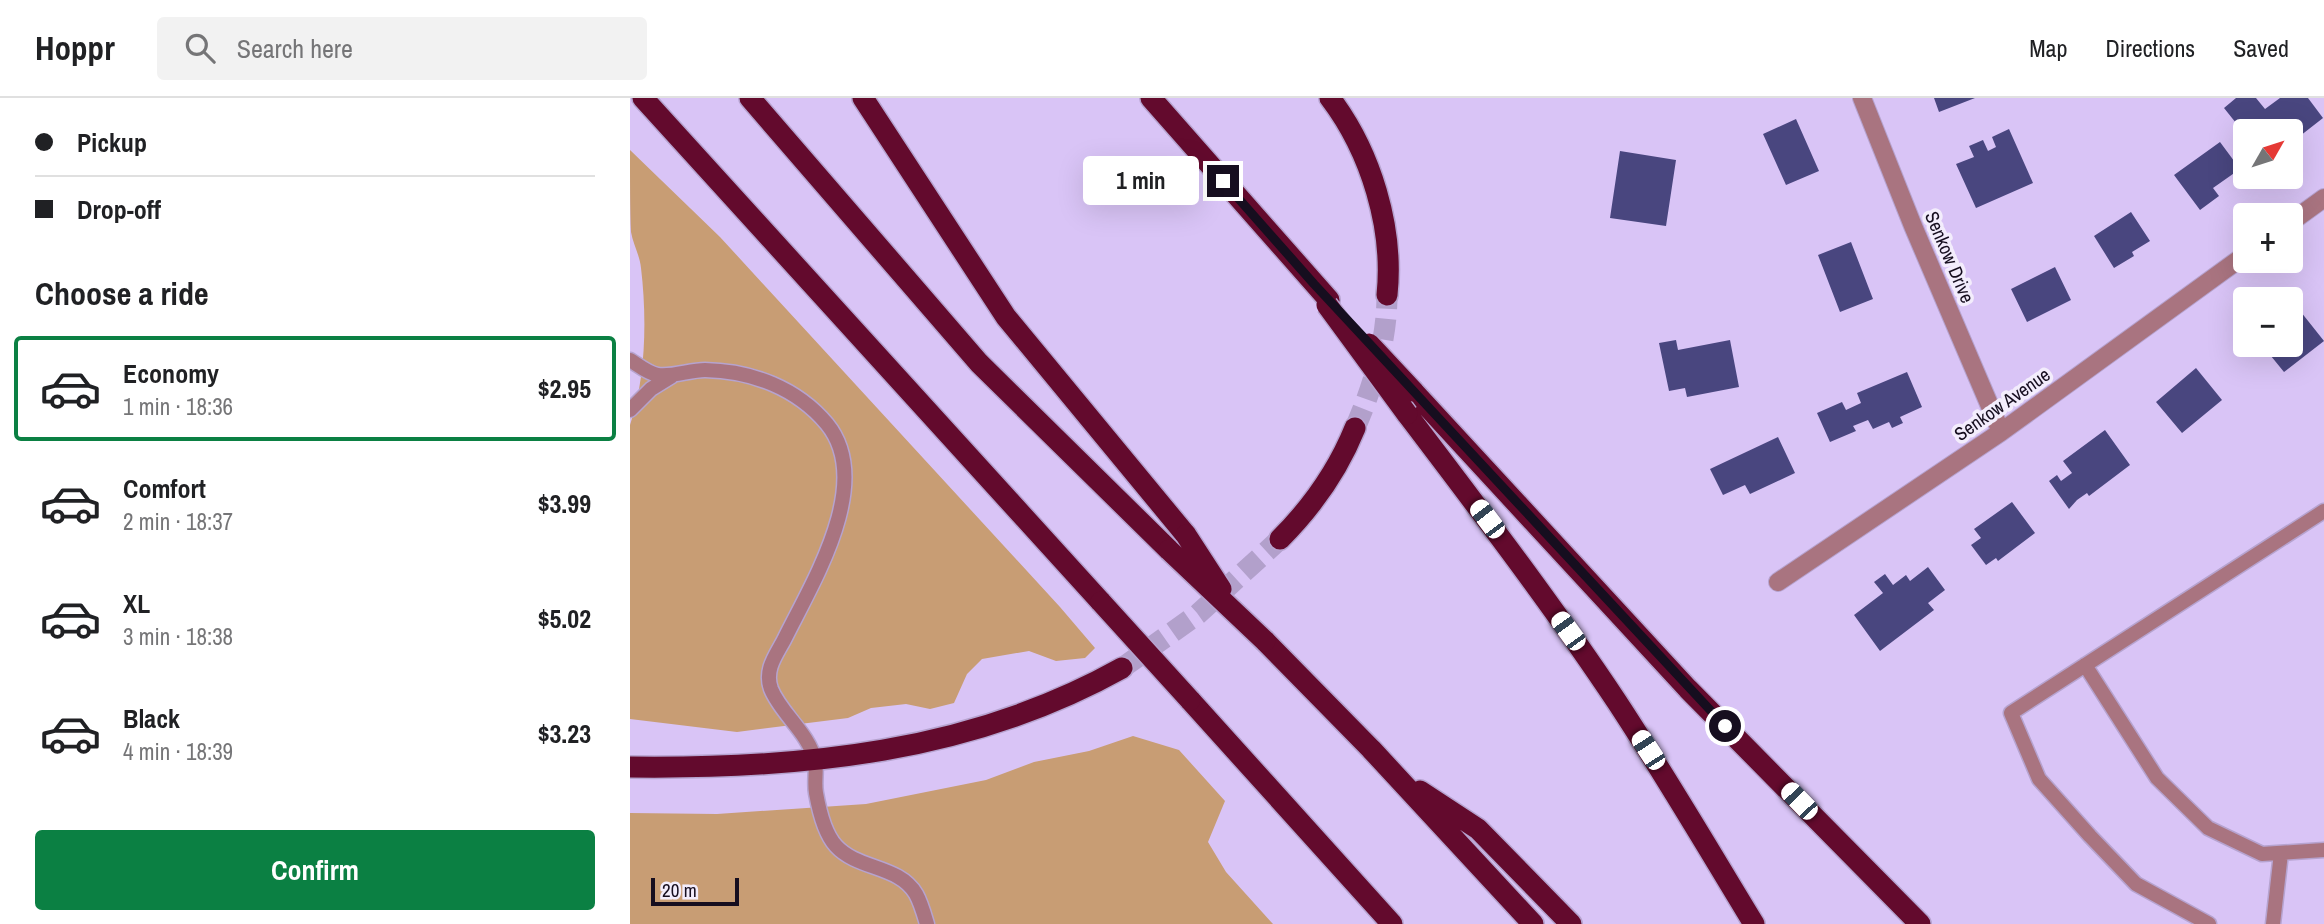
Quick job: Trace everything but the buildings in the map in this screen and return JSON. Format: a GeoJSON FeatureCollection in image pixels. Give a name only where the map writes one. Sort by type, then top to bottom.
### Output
{"type":"FeatureCollection","features":[{"type":"Feature","properties":{"kind":"highway"},"geometry":{"type":"LineString","coordinates":[[643,98],[1392,924]]}},
{"type":"Feature","properties":{"kind":"highway"},"geometry":{"type":"LineString","coordinates":[[750,98],[979,363],[1265,641],[1533,924]]}},
{"type":"Feature","properties":{"kind":"highway"},"geometry":{"type":"LineString","coordinates":[[863,98],[1006,317],[1186,535],[1238,616]]}},
{"type":"Feature","properties":{"kind":"highway"},"geometry":{"type":"LineString","coordinates":[[1151,98],[1314,284],[1501,537],[1607,687],[1754,924]]}},
{"type":"Feature","properties":{"kind":"highway"},"geometry":{"type":"LineString","coordinates":[[1330,98],[1357,144],[1374,189],[1387,244],[1387,295]]}},
{"type":"Feature","properties":{"kind":"highway"},"geometry":{"type":"LineString","coordinates":[[1328,302],[1688,689],[1920,924]]}},
{"type":"Feature","properties":{"kind":"highway"},"geometry":{"type":"LineString","coordinates":[[1280,539],[1326,483],[1355,428]]}},
{"type":"Feature","properties":{"kind":"highway"},"geometry":{"type":"LineString","coordinates":[[630,766],[736,765],[815,760],[887,750],[965,734],[1036,709],[1122,668]]}},
{"type":"Feature","properties":{"kind":"highway"},"geometry":{"type":"LineString","coordinates":[[1389,770],[1478,829],[1571,924]]}},
{"type":"Feature","properties":{"kind":"street","name":"Senkow Drive"},"geometry":{"type":"LineString","coordinates":[[1862,98],[2001,432]]}},
{"type":"Feature","properties":{"kind":"street"},"geometry":{"type":"LineString","coordinates":[[2303,213],[2324,198]]}},
{"type":"Feature","properties":{"kind":"street","name":"Senkow Avenue"},"geometry":{"type":"LineString","coordinates":[[1779,582],[2001,432],[2233,264]]}},
{"type":"Feature","properties":{"kind":"lane"},"geometry":{"type":"LineString","coordinates":[[630,360],[656,375],[704,370],[731,373],[779,386],[811,407],[841,446],[846,468],[839,522],[809,591],[771,662],[771,688],[801,733],[815,760],[816,792],[826,831],[837,847],[860,863],[904,879],[916,894],[927,924]]}},
{"type":"Feature","properties":{"kind":"lane"},"geometry":{"type":"LineString","coordinates":[[630,410],[664,379],[680,373]]}},
{"type":"Feature","properties":{"kind":"lane"},"geometry":{"type":"LineString","coordinates":[[2208,924],[2136,884],[2039,779],[2011,713],[2324,511]]}},
{"type":"Feature","properties":{"kind":"lane"},"geometry":{"type":"LineString","coordinates":[[2085,665],[2157,778],[2207,828],[2262,854],[2324,850]]}},
{"type":"Feature","properties":{"kind":"lane"},"geometry":{"type":"LineString","coordinates":[[2273,924],[2281,853]]}},
{"type":"Feature","properties":{"kind":"shaded area"},"geometry":{"type":"Polygon","coordinates":[[[630,150],[720,237],[1060,607],[1095,648],[1085,658],[1056,661],[1029,651],[982,659],[967,674],[954,703],[930,709],[906,704],[871,708],[848,718],[737,732],[630,719],[630,425],[642,368],[644,307],[641,268],[631,232],[630,150]]]}},
{"type":"Feature","properties":{"kind":"shaded area"},"geometry":{"type":"Polygon","coordinates":[[[1133,736],[1179,750],[1225,801],[1208,842],[1226,872],[1273,924],[630,924],[630,813],[717,814],[866,804],[986,780],[1034,762],[1089,751],[1133,736]]]}},
{"type":"Feature","properties":{"kind":"tunnel"},"geometry":{"type":"LineString","coordinates":[[1355,428],[1378,363],[1385,329],[1387,295]]}},
{"type":"Feature","properties":{"kind":"tunnel"},"geometry":{"type":"LineString","coordinates":[[1122,668],[1198,614],[1280,539]]}},
{"type":"Feature","properties":{"kind":"route"},"geometry":{"type":"LineString","coordinates":[[1223,181],[1314,284],[1725,726]]}}]}
